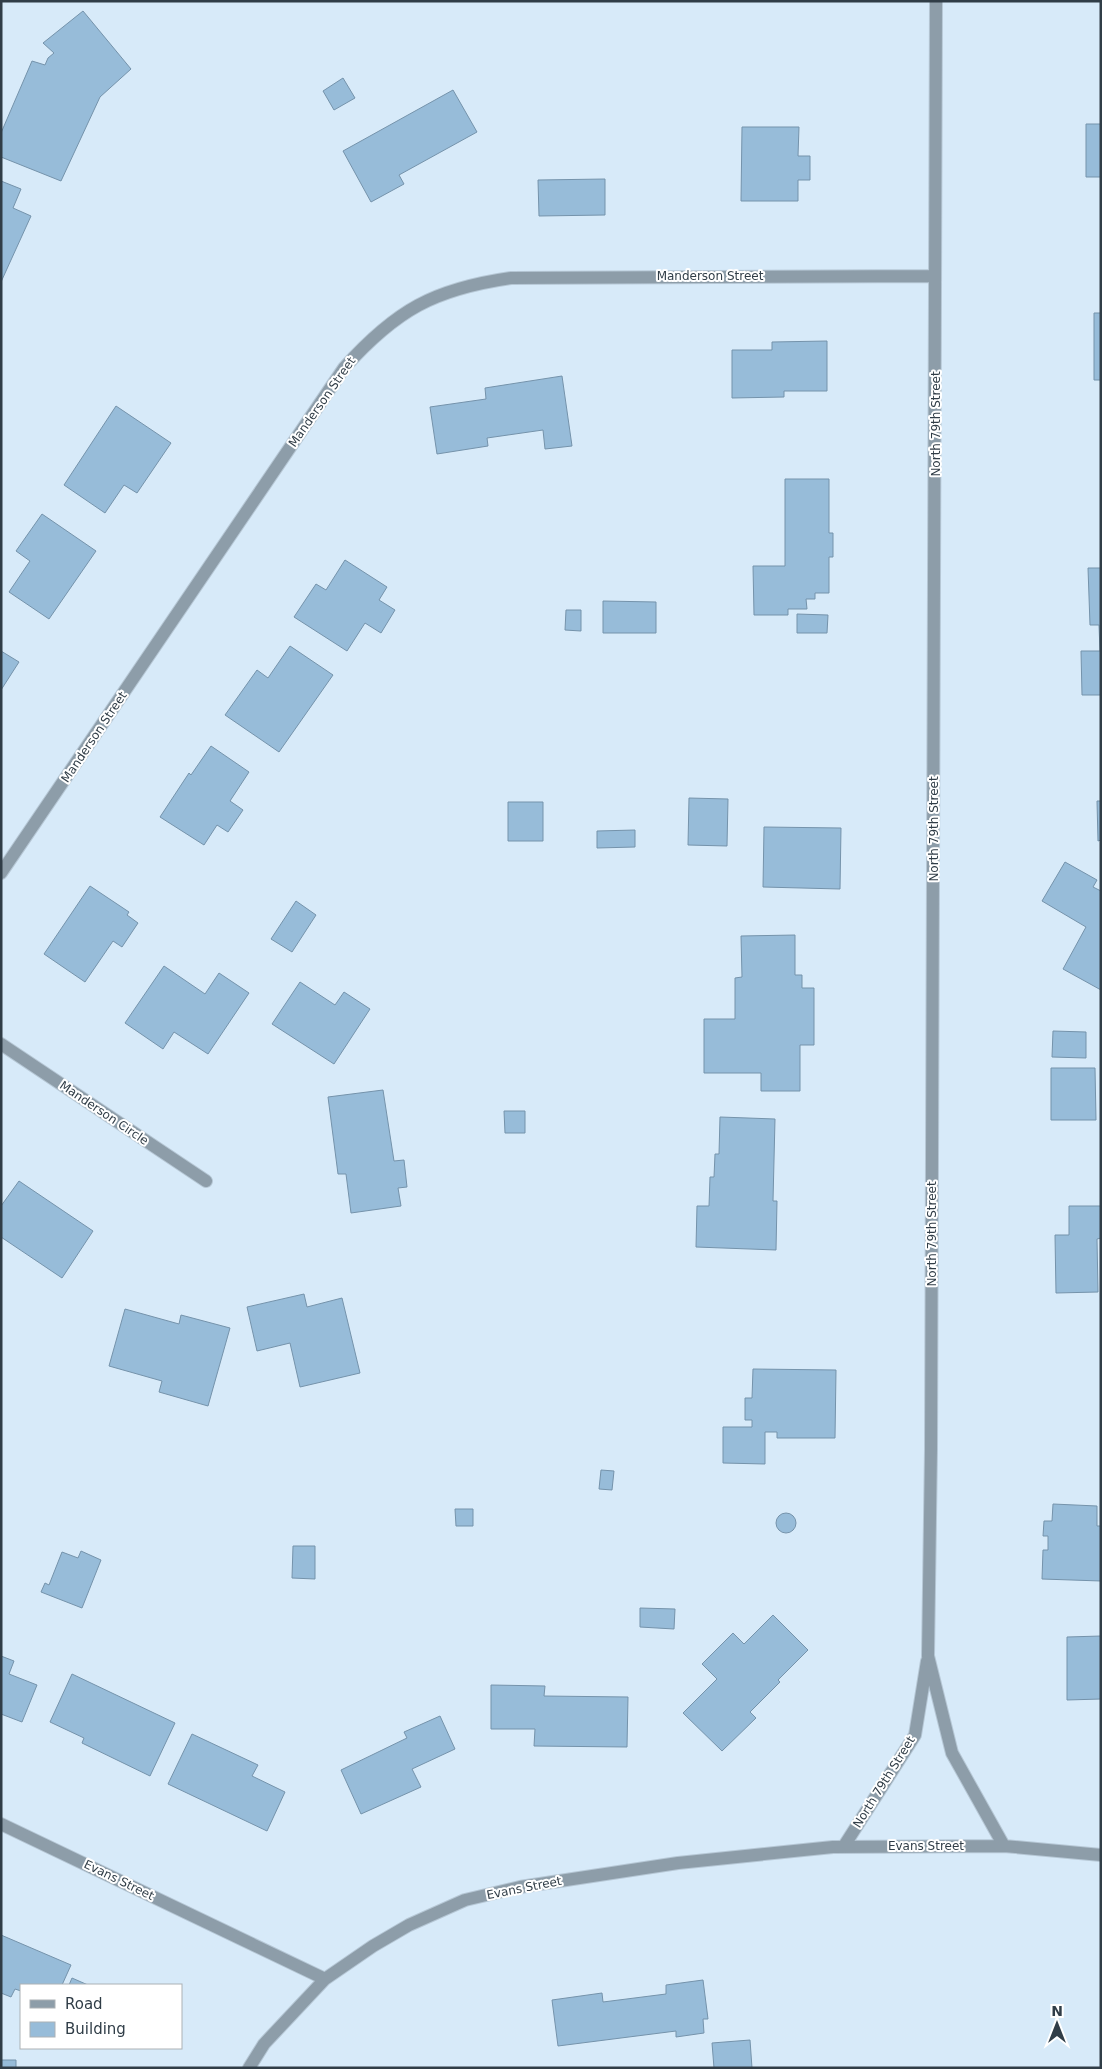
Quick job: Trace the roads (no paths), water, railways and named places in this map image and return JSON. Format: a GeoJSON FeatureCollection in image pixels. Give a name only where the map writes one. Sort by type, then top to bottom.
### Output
{"type":"FeatureCollection","features":[{"type":"Feature","properties":{"kind":"street","name":"North 79th Street"},"geometry":{"type":"LineString","coordinates":[[844,1846],[915,1735],[928,1656],[932,1420],[936,1]]}},
{"type":"Feature","properties":{"kind":"street","name":"Manderson Street"},"geometry":{"type":"LineString","coordinates":[[1,873],[344,368],[386,325],[414,307],[448,291],[476,283],[511,278],[935,276]]}},
{"type":"Feature","properties":{"kind":"street","name":"Manderson Circle"},"geometry":{"type":"LineString","coordinates":[[1,1044],[206,1181]]}},
{"type":"Feature","properties":{"kind":"street","name":"North 79th Street"},"geometry":{"type":"LineString","coordinates":[[928,1656],[952,1753],[1004,1846]]}},
{"type":"Feature","properties":{"kind":"street","name":"Evans Street"},"geometry":{"type":"LineString","coordinates":[[1,1824],[325,1979],[373,1946],[410,1925],[465,1900],[520,1887],[678,1863],[844,1846],[1004,1846],[1101,1855]]}},
{"type":"Feature","properties":{"kind":"street"},"geometry":{"type":"LineString","coordinates":[[249,2068],[264,2044],[325,1979]]}}]}
